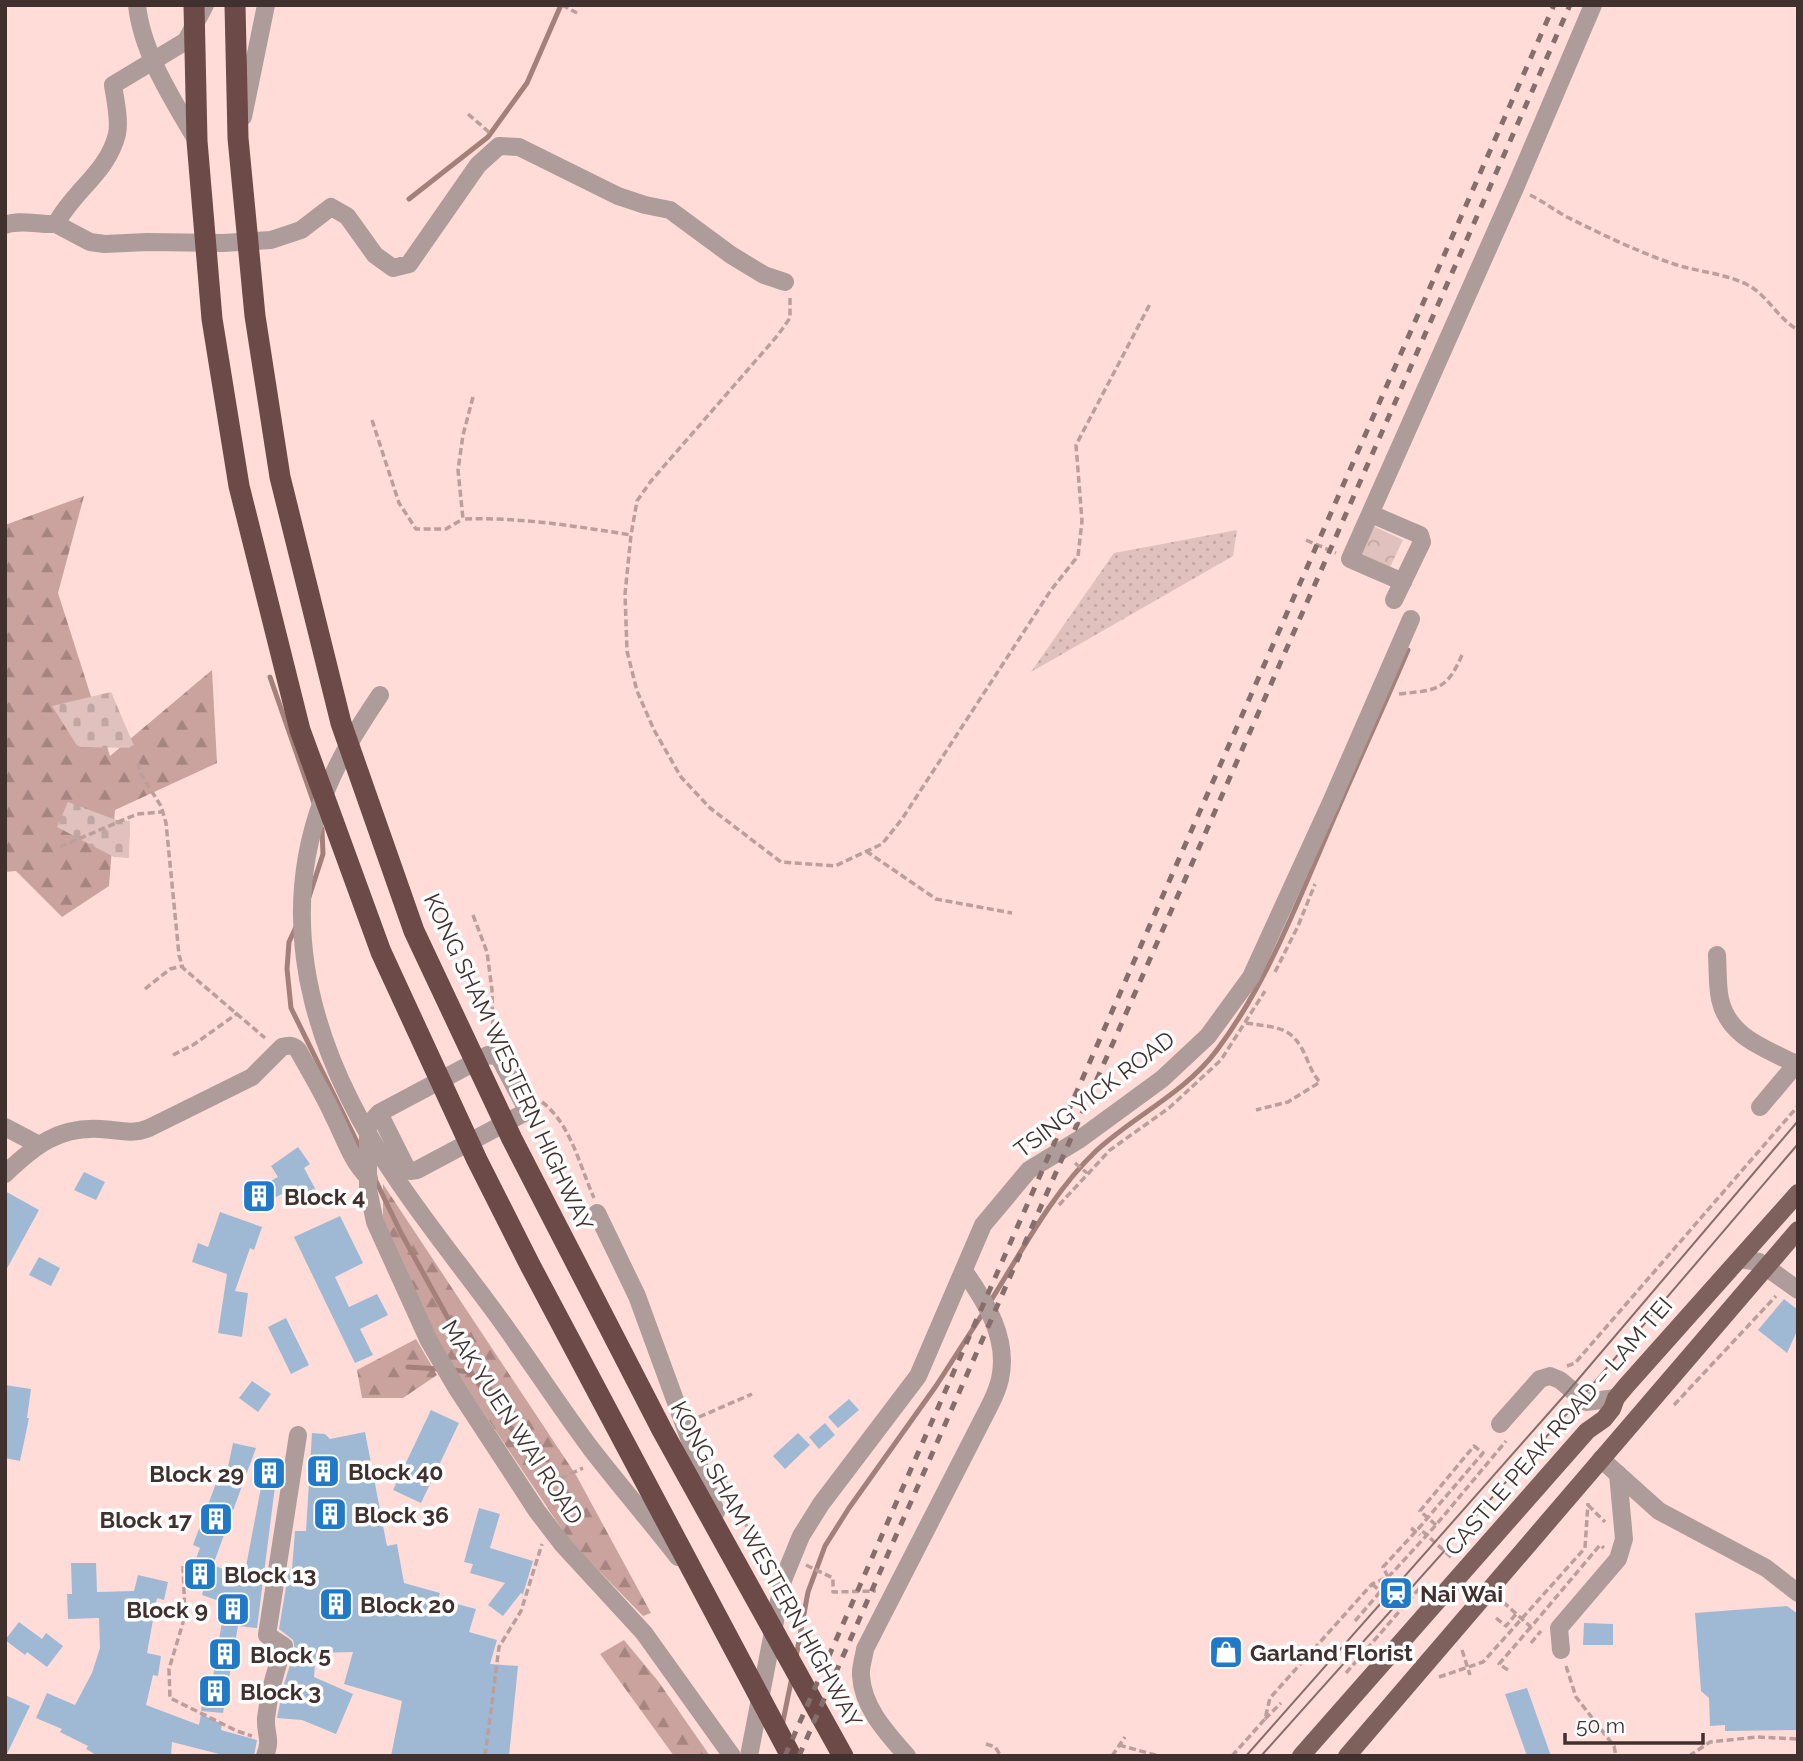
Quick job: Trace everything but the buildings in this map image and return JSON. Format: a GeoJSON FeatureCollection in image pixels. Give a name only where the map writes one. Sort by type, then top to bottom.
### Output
{"type":"FeatureCollection","features":[{"type":"Feature","properties":{"kind":"highway"},"geometry":{"type":"LineString","coordinates":[[194,5],[197,141],[212,319],[239,486],[305,743],[381,952],[477,1160],[791,1756]]}},
{"type":"Feature","properties":{"kind":"highway","name":"KONG SHAM WESTERN HIGHWAY"},"geometry":{"type":"LineString","coordinates":[[235,5],[238,138],[255,316],[280,477],[346,737],[414,932],[495,1102],[662,1430],[843,1756]]}},
{"type":"Feature","properties":{"kind":"main road","name":"CASTLE PEAK ROAD – LAM TEI"},"geometry":{"type":"LineString","coordinates":[[1301,1756],[1587,1431],[1604,1419],[1616,1398],[1798,1193]]}},
{"type":"Feature","properties":{"kind":"main road"},"geometry":{"type":"LineString","coordinates":[[1347,1756],[1798,1230]]}},
{"type":"Feature","properties":{"kind":"street"},"geometry":{"type":"LineString","coordinates":[[137,5],[138,17],[159,76],[197,141]]}},
{"type":"Feature","properties":{"kind":"street"},"geometry":{"type":"LineString","coordinates":[[56,224],[64,208],[100,171],[111,150],[118,132],[113,85],[186,41],[205,5]]}},
{"type":"Feature","properties":{"kind":"street"},"geometry":{"type":"LineString","coordinates":[[238,138],[266,5]]}},
{"type":"Feature","properties":{"kind":"street"},"geometry":{"type":"LineString","coordinates":[[1403,582],[1350,559],[1593,5]]}},
{"type":"Feature","properties":{"kind":"street"},"geometry":{"type":"LineString","coordinates":[[5,225],[12,222],[56,224],[90,242],[105,244],[223,243],[271,240],[301,230],[331,206],[347,216],[375,255],[393,268],[409,264],[478,165],[499,145],[519,147],[618,196],[670,210],[731,255],[764,275],[785,282]]}},
{"type":"Feature","properties":{"kind":"street"},"geometry":{"type":"LineString","coordinates":[[1371,514],[1420,535],[1422,542],[1395,600]]}},
{"type":"Feature","properties":{"kind":"street","name":"TSING YICK ROAD"},"geometry":{"type":"LineString","coordinates":[[749,1756],[783,1580],[801,1536],[821,1504],[918,1376],[983,1225],[1028,1170],[1080,1139],[1162,1079],[1208,1036],[1251,977],[1411,620]]}},
{"type":"Feature","properties":{"kind":"street"},"geometry":{"type":"LineString","coordinates":[[380,695],[350,741],[333,775],[321,802],[309,846],[302,918],[305,967],[317,1023],[341,1082],[399,1184],[527,1355],[592,1449],[696,1579]]}},
{"type":"Feature","properties":{"kind":"street"},"geometry":{"type":"LineString","coordinates":[[1717,955],[1720,1000],[1734,1028],[1750,1041],[1797,1063],[1760,1107]]}},
{"type":"Feature","properties":{"kind":"street"},"geometry":{"type":"LineString","coordinates":[[5,1174],[38,1145],[50,1137],[69,1131],[96,1129],[142,1132],[252,1077],[280,1051],[287,1046],[293,1046],[298,1050],[361,1170],[369,1178]]}},
{"type":"Feature","properties":{"kind":"street"},"geometry":{"type":"LineString","coordinates":[[488,1055],[499,1057],[525,1106],[524,1113],[417,1170],[410,1171],[379,1113],[488,1055]]}},
{"type":"Feature","properties":{"kind":"street","name":"MAK YUEN WAI ROAD"},"geometry":{"type":"LineString","coordinates":[[379,1113],[368,1125],[368,1189],[375,1222],[429,1341],[537,1511],[563,1545],[644,1633],[732,1756]]}},
{"type":"Feature","properties":{"kind":"street"},"geometry":{"type":"LineString","coordinates":[[5,1128],[38,1145]]}},
{"type":"Feature","properties":{"kind":"street"},"geometry":{"type":"LineString","coordinates":[[597,1213],[637,1296],[731,1555]]}},
{"type":"Feature","properties":{"kind":"street"},"geometry":{"type":"LineString","coordinates":[[1740,1259],[1750,1259],[1765,1267],[1790,1290]]}},
{"type":"Feature","properties":{"kind":"street"},"geometry":{"type":"LineString","coordinates":[[907,1756],[882,1728],[867,1702],[860,1675],[865,1649],[1001,1378],[997,1326],[981,1295],[964,1271]]}},
{"type":"Feature","properties":{"kind":"street"},"geometry":{"type":"LineString","coordinates":[[1503,1432],[1540,1379],[1550,1376],[1560,1380],[1586,1402],[1587,1431]]}},
{"type":"Feature","properties":{"kind":"street"},"geometry":{"type":"LineString","coordinates":[[1586,1402],[1616,1398]]}},
{"type":"Feature","properties":{"kind":"street"},"geometry":{"type":"LineString","coordinates":[[268,1749],[265,1727],[269,1690],[284,1646],[267,1635],[298,1435]]}},
{"type":"Feature","properties":{"kind":"street"},"geometry":{"type":"LineString","coordinates":[[1601,1459],[1659,1511],[1766,1568],[1798,1593]]}},
{"type":"Feature","properties":{"kind":"street"},"geometry":{"type":"LineString","coordinates":[[1561,1650],[1559,1628],[1618,1559],[1622,1548],[1624,1539],[1618,1474]]}},
{"type":"Feature","properties":{"kind":"path"},"geometry":{"type":"LineString","coordinates":[[562,5],[577,13]]}},
{"type":"Feature","properties":{"kind":"path"},"geometry":{"type":"LineString","coordinates":[[468,114],[504,146]]}},
{"type":"Feature","properties":{"kind":"path"},"geometry":{"type":"LineString","coordinates":[[1515,188],[1543,201],[1564,216],[1662,260],[1727,276],[1747,285],[1760,292],[1789,325],[1798,330]]}},
{"type":"Feature","properties":{"kind":"path"},"geometry":{"type":"LineString","coordinates":[[785,282],[790,295],[790,318],[637,501],[625,594],[627,651],[637,691],[654,730],[681,777],[710,808],[781,862],[835,866],[882,844],[902,819],[1051,590],[1079,556],[1082,521],[1076,445],[1151,302]]}},
{"type":"Feature","properties":{"kind":"path"},"geometry":{"type":"LineString","coordinates":[[463,519],[458,470],[463,435],[473,397]]}},
{"type":"Feature","properties":{"kind":"path"},"geometry":{"type":"LineString","coordinates":[[372,420],[399,503],[416,529],[446,529],[463,519],[491,518],[554,523],[631,536]]}},
{"type":"Feature","properties":{"kind":"path"},"geometry":{"type":"LineString","coordinates":[[1306,540],[1350,559]]}},
{"type":"Feature","properties":{"kind":"path"},"geometry":{"type":"LineString","coordinates":[[1393,705],[1399,693],[1411,694],[1436,689],[1451,675],[1462,655]]}},
{"type":"Feature","properties":{"kind":"path"},"geometry":{"type":"LineString","coordinates":[[138,763],[140,773],[166,822],[182,966],[280,1051]]}},
{"type":"Feature","properties":{"kind":"path"},"geometry":{"type":"LineString","coordinates":[[60,847],[137,814],[162,811]]}},
{"type":"Feature","properties":{"kind":"path"},"geometry":{"type":"LineString","coordinates":[[866,851],[936,899],[1012,913]]}},
{"type":"Feature","properties":{"kind":"path"},"geometry":{"type":"LineString","coordinates":[[473,915],[487,952],[492,990],[494,1055]]}},
{"type":"Feature","properties":{"kind":"path"},"geometry":{"type":"LineString","coordinates":[[145,989],[170,969],[182,966]]}},
{"type":"Feature","properties":{"kind":"path"},"geometry":{"type":"LineString","coordinates":[[173,1055],[193,1045],[238,1013]]}},
{"type":"Feature","properties":{"kind":"path"},"geometry":{"type":"LineString","coordinates":[[1246,1023],[1287,1030],[1300,1045],[1311,1070],[1320,1082],[1288,1102],[1256,1110]]}},
{"type":"Feature","properties":{"kind":"path"},"geometry":{"type":"LineString","coordinates":[[1059,1205],[1110,1150],[1170,1108],[1201,1080],[1221,1060],[1237,1036]]}},
{"type":"Feature","properties":{"kind":"path","name":"CASTLE PEAK ROAD – LAM TEI"},"geometry":{"type":"LineString","coordinates":[[1573,1363],[1798,1106]]}},
{"type":"Feature","properties":{"kind":"path"},"geometry":{"type":"LineString","coordinates":[[1075,1163],[1087,1173]]}},
{"type":"Feature","properties":{"kind":"path"},"geometry":{"type":"LineString","coordinates":[[1669,1410],[1790,1290]]}},
{"type":"Feature","properties":{"kind":"path","name":"CASTLE PEAK ROAD – LAM TEI"},"geometry":{"type":"LineString","coordinates":[[1232,1756],[1265,1719],[1270,1698],[1372,1584],[1388,1577],[1436,1525],[1503,1432]]}},
{"type":"Feature","properties":{"kind":"path"},"geometry":{"type":"LineString","coordinates":[[1432,1686],[1439,1677],[1483,1662],[1585,1548],[1587,1504],[1594,1496]]}},
{"type":"Feature","properties":{"kind":"path"},"geometry":{"type":"LineString","coordinates":[[1587,1504],[1612,1530]]}},
{"type":"Feature","properties":{"kind":"path"},"geometry":{"type":"LineString","coordinates":[[1420,1511],[1436,1525]]}},
{"type":"Feature","properties":{"kind":"path"},"geometry":{"type":"LineString","coordinates":[[1388,1577],[1383,1567],[1419,1528],[1414,1524],[1411,1528],[1420,1535]]}},
{"type":"Feature","properties":{"kind":"path"},"geometry":{"type":"LineString","coordinates":[[485,1756],[499,1647],[521,1611],[542,1544],[541,1537]]}},
{"type":"Feature","properties":{"kind":"path"},"geometry":{"type":"LineString","coordinates":[[803,1563],[833,1578],[833,1592],[896,1590]]}},
{"type":"Feature","properties":{"kind":"path"},"geometry":{"type":"LineString","coordinates":[[183,1566],[186,1616],[169,1669],[170,1698],[268,1749]]}},
{"type":"Feature","properties":{"kind":"path"},"geometry":{"type":"LineString","coordinates":[[1346,1673],[1424,1583]]}},
{"type":"Feature","properties":{"kind":"path"},"geometry":{"type":"LineString","coordinates":[[1372,1584],[1401,1609]]}},
{"type":"Feature","properties":{"kind":"path"},"geometry":{"type":"LineString","coordinates":[[1355,1621],[1380,1592]]}},
{"type":"Feature","properties":{"kind":"path"},"geometry":{"type":"LineString","coordinates":[[1496,1618],[1506,1626],[1516,1614]]}},
{"type":"Feature","properties":{"kind":"path"},"geometry":{"type":"LineString","coordinates":[[1508,1670],[1499,1664],[1531,1627]]}},
{"type":"Feature","properties":{"kind":"path"},"geometry":{"type":"LineString","coordinates":[[1461,1648],[1469,1675]]}},
{"type":"Feature","properties":{"kind":"path"},"geometry":{"type":"LineString","coordinates":[[1561,1650],[1576,1697],[1614,1746],[1616,1756]]}},
{"type":"Feature","properties":{"kind":"path"},"geometry":{"type":"LineString","coordinates":[[1265,1719],[1281,1703]]}},
{"type":"Feature","properties":{"kind":"path"},"geometry":{"type":"LineString","coordinates":[[1112,1756],[1125,1737]]}},
{"type":"Feature","properties":{"kind":"path"},"geometry":{"type":"LineString","coordinates":[[1689,1756],[1710,1742],[1757,1737],[1798,1739]]}},
{"type":"Feature","properties":{"kind":"path"},"geometry":{"type":"LineString","coordinates":[[986,1744],[995,1747],[1001,1756]]}},
{"type":"Feature","properties":{"kind":"path"},"geometry":{"type":"LineString","coordinates":[[1119,1745],[1159,1756]]}},
{"type":"Feature","properties":{"kind":"green space"},"geometry":{"type":"Polygon","coordinates":[[[84,496],[58,593],[110,756],[212,670],[217,763],[115,810],[109,886],[62,917],[16,871],[5,872],[5,525],[84,496]]]}},
{"type":"Feature","properties":{"kind":"green space"},"geometry":{"type":"Polygon","coordinates":[[[1371,525],[1403,540],[1389,569],[1357,554],[1371,525]]]}},
{"type":"Feature","properties":{"kind":"green space"},"geometry":{"type":"Polygon","coordinates":[[[1237,530],[1233,556],[1031,672],[1114,553],[1237,530]]]}},
{"type":"Feature","properties":{"kind":"green space"},"geometry":{"type":"Polygon","coordinates":[[[111,692],[135,748],[78,747],[52,706],[111,692]]]}},
{"type":"Feature","properties":{"kind":"green space"},"geometry":{"type":"Polygon","coordinates":[[[68,802],[116,820],[130,821],[129,858],[114,857],[57,827],[68,802]]]}},
{"type":"Feature","properties":{"kind":"green space"},"geometry":{"type":"Polygon","coordinates":[[[383,1184],[576,1475],[651,1613],[643,1616],[570,1541],[444,1354],[383,1225],[383,1184]]]}},
{"type":"Feature","properties":{"kind":"green space"},"geometry":{"type":"Polygon","coordinates":[[[416,1339],[437,1375],[403,1398],[362,1398],[357,1370],[416,1339]]]}},
{"type":"Feature","properties":{"kind":"green space"},"geometry":{"type":"Polygon","coordinates":[[[624,1640],[658,1681],[710,1756],[674,1756],[600,1654],[624,1640]]]}},
{"type":"Feature","properties":{"kind":"waterway"},"geometry":{"type":"LineString","coordinates":[[409,199],[488,137],[527,83],[561,5]]}},
{"type":"Feature","properties":{"kind":"waterway"},"geometry":{"type":"LineString","coordinates":[[990,1302],[1038,1223],[1080,1167],[1111,1138],[1190,1079],[1217,1050],[1234,1026],[1290,921],[1408,650]]}},
{"type":"Feature","properties":{"kind":"waterway"},"geometry":{"type":"LineString","coordinates":[[270,677],[315,806]]}},
{"type":"Feature","properties":{"kind":"waterway"},"geometry":{"type":"LineString","coordinates":[[309,897],[323,854],[322,829]]}},
{"type":"Feature","properties":{"kind":"waterway"},"geometry":{"type":"LineString","coordinates":[[297,925],[289,942],[287,969],[291,1008],[362,1152]]}},
{"type":"Feature","properties":{"kind":"waterway"},"geometry":{"type":"LineString","coordinates":[[374,1177],[401,1233],[460,1340],[470,1372]]}},
{"type":"Feature","properties":{"kind":"waterway"},"geometry":{"type":"LineString","coordinates":[[796,1657],[808,1592],[825,1546],[985,1310]]}},
{"type":"Feature","properties":{"kind":"waterway"},"geometry":{"type":"LineString","coordinates":[[408,1367],[439,1369]]}},
{"type":"Feature","properties":{"kind":"waterway"},"geometry":{"type":"LineString","coordinates":[[453,1370],[470,1372],[526,1448],[547,1460]]}},
{"type":"Feature","properties":{"kind":"waterway"},"geometry":{"type":"LineString","coordinates":[[782,1726],[792,1677]]}},
{"type":"Feature","properties":{"kind":"tram line"},"geometry":{"type":"LineString","coordinates":[[1246,1756],[1570,1389],[1798,1121]]}},
{"type":"Feature","properties":{"kind":"tram line"},"geometry":{"type":"LineString","coordinates":[[1261,1756],[1581,1398],[1798,1144]]}},
{"type":"Feature","properties":{"kind":"railway"},"geometry":{"type":"LineString","coordinates":[[785,1756],[1554,5]]}},
{"type":"Feature","properties":{"kind":"railway"},"geometry":{"type":"LineString","coordinates":[[799,1756],[1570,5]]}},
{"type":"Feature","properties":{"kind":"place","name":"Block 4"},"geometry":{"type":"Point","coordinates":[259,1196]}},
{"type":"Feature","properties":{"kind":"place","name":"Block 40"},"geometry":{"type":"Point","coordinates":[323,1471]}},
{"type":"Feature","properties":{"kind":"place","name":"Block 29"},"geometry":{"type":"Point","coordinates":[269,1473]}},
{"type":"Feature","properties":{"kind":"place","name":"Block 36"},"geometry":{"type":"Point","coordinates":[330,1514]}},
{"type":"Feature","properties":{"kind":"place","name":"Block 17"},"geometry":{"type":"Point","coordinates":[216,1519]}},
{"type":"Feature","properties":{"kind":"place","name":"Block 13"},"geometry":{"type":"Point","coordinates":[200,1574]}},
{"type":"Feature","properties":{"kind":"place","name":"Nai Wai"},"geometry":{"type":"Point","coordinates":[1396,1593]}},
{"type":"Feature","properties":{"kind":"place","name":"Block 20"},"geometry":{"type":"Point","coordinates":[336,1604]}},
{"type":"Feature","properties":{"kind":"place","name":"Block 9"},"geometry":{"type":"Point","coordinates":[233,1609]}},
{"type":"Feature","properties":{"kind":"place","name":"Garland Florist"},"geometry":{"type":"Point","coordinates":[1226,1652]}},
{"type":"Feature","properties":{"kind":"place","name":"Block 5"},"geometry":{"type":"Point","coordinates":[225,1654]}},
{"type":"Feature","properties":{"kind":"place","name":"Block 3"},"geometry":{"type":"Point","coordinates":[215,1691]}}]}
